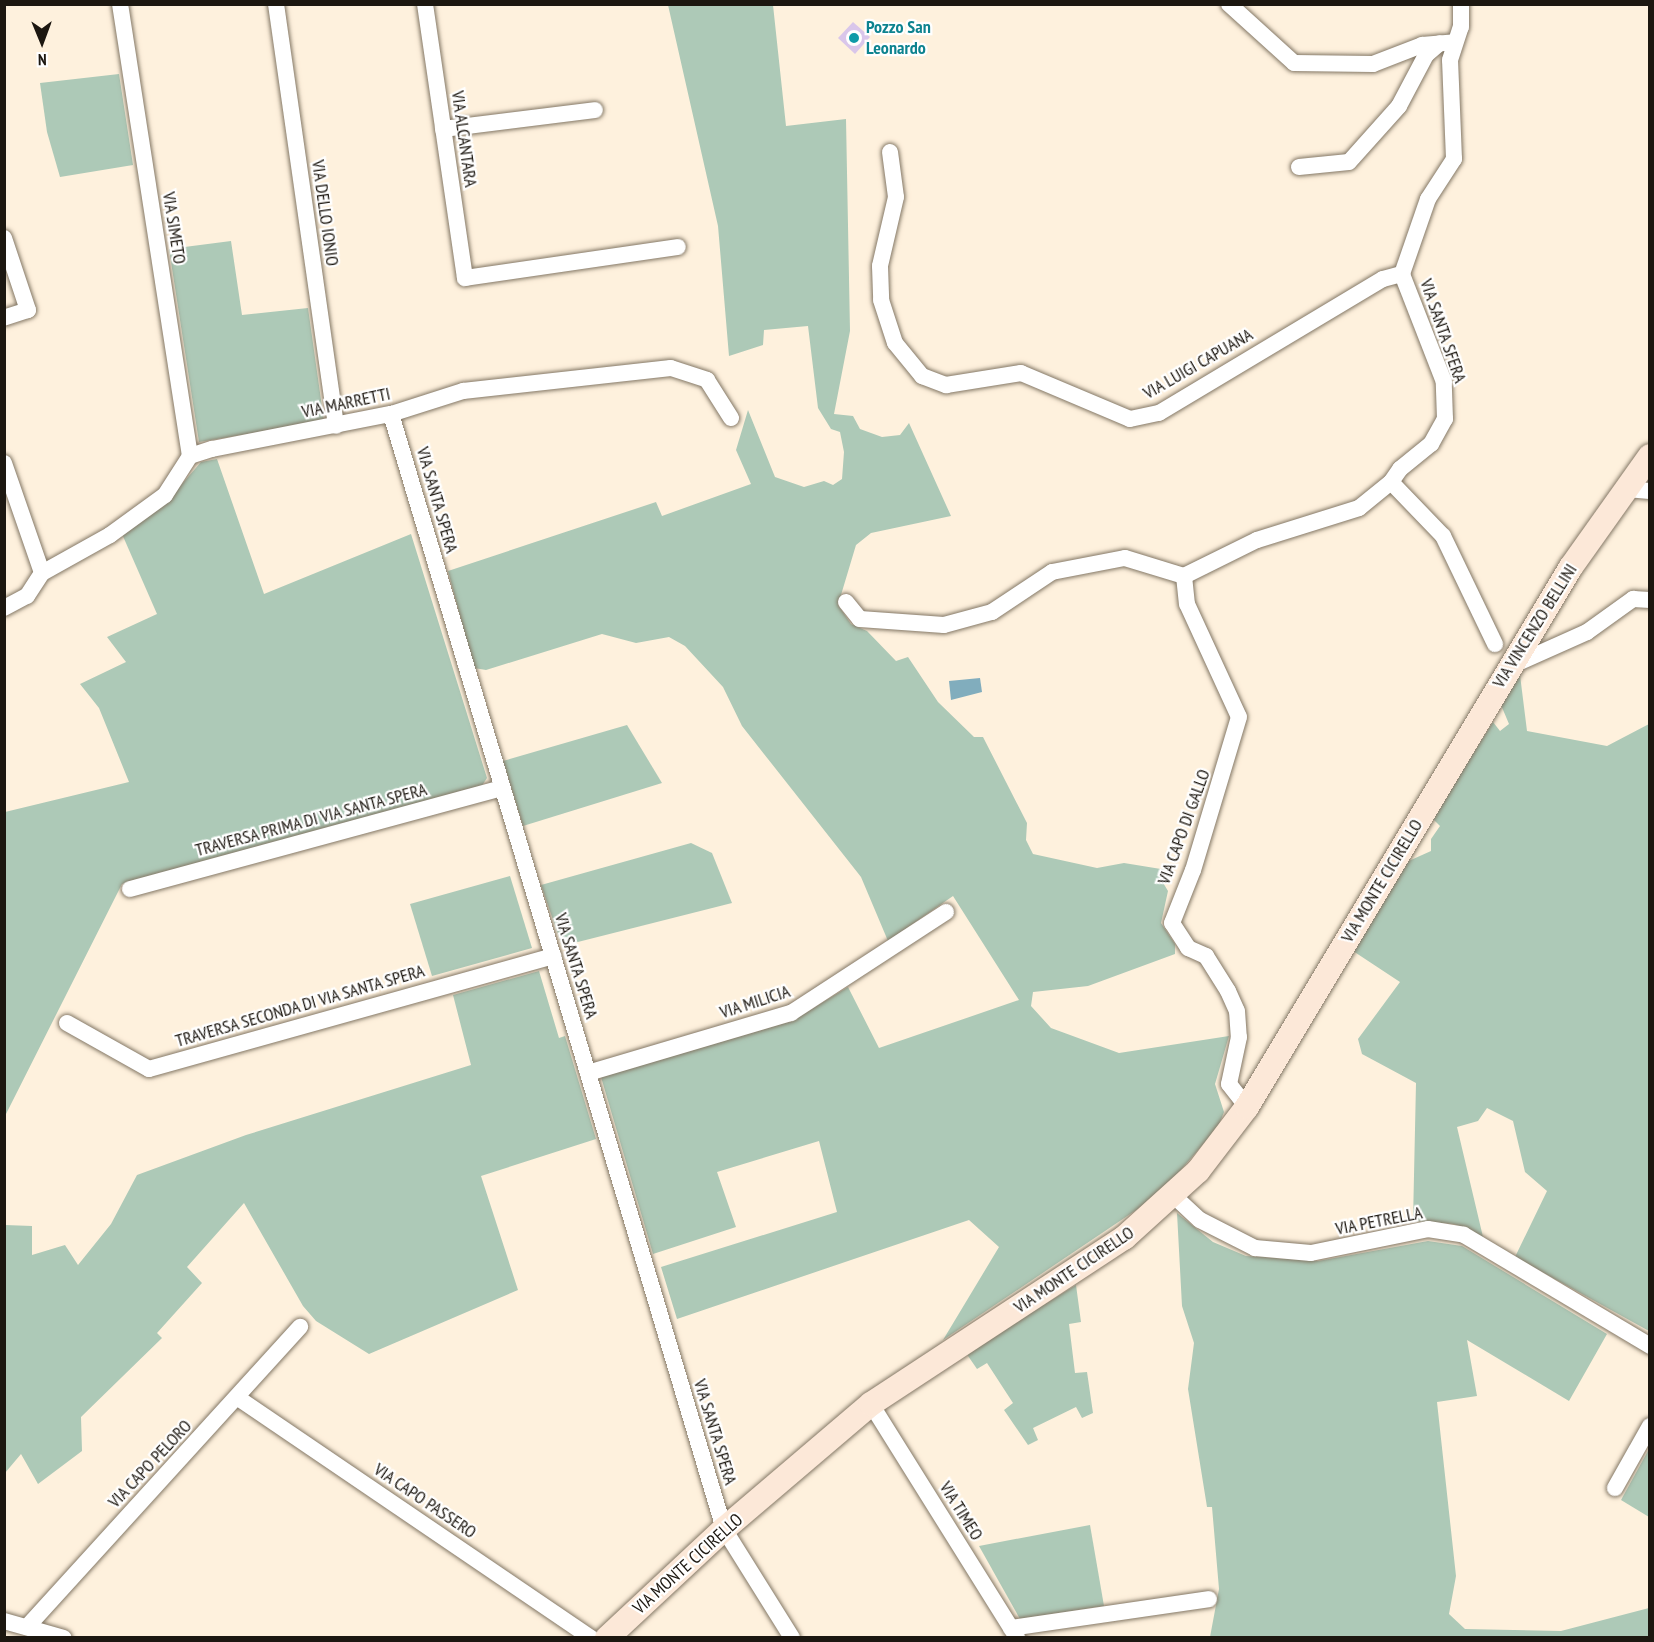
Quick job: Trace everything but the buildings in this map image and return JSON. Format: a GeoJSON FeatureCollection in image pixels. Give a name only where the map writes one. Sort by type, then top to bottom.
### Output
{"type":"FeatureCollection","features":[{"type":"Feature","properties":{"kind":"street","name":"VIA SIMETO"},"geometry":{"type":"LineString","coordinates":[[120,4],[190,456]]}},
{"type":"Feature","properties":{"kind":"street","name":"VIA DELLO IONIO"},"geometry":{"type":"LineString","coordinates":[[276,4],[336,426]]}},
{"type":"Feature","properties":{"kind":"street","name":"VIA ALCANTARA"},"geometry":{"type":"LineString","coordinates":[[425,4],[465,278],[678,247]]}},
{"type":"Feature","properties":{"kind":"street"},"geometry":{"type":"LineString","coordinates":[[1229,4],[1294,63],[1373,64],[1422,45],[1448,43]]}},
{"type":"Feature","properties":{"kind":"street","name":"VIA SANTA SFERA"},"geometry":{"type":"LineString","coordinates":[[1184,576],[1257,540],[1359,508],[1391,482],[1440,432],[1447,403],[1444,382],[1402,274],[1428,199],[1454,159],[1448,43],[1461,4]]}},
{"type":"Feature","properties":{"kind":"street"},"geometry":{"type":"LineString","coordinates":[[1299,167],[1348,162],[1399,106],[1426,55],[1448,43]]}},
{"type":"Feature","properties":{"kind":"street"},"geometry":{"type":"LineString","coordinates":[[443,129],[595,110]]}},
{"type":"Feature","properties":{"kind":"street","name":"VIA LUIGI CAPUANA"},"geometry":{"type":"LineString","coordinates":[[890,152],[896,197],[880,266],[881,300],[895,343],[922,376],[946,385],[1021,373],[1130,419],[1159,413],[1383,279],[1402,274]]}},
{"type":"Feature","properties":{"kind":"street"},"geometry":{"type":"LineString","coordinates":[[4,238],[28,310],[4,318]]}},
{"type":"Feature","properties":{"kind":"street","name":"VIA MARRETTI"},"geometry":{"type":"LineString","coordinates":[[190,456],[391,414],[463,391],[671,368],[707,380],[731,418]]}},
{"type":"Feature","properties":{"kind":"street","name":"VIA SANTA SPERA"},"geometry":{"type":"LineString","coordinates":[[391,414],[724,1529],[792,1638]]}},
{"type":"Feature","properties":{"kind":"street"},"geometry":{"type":"LineString","coordinates":[[4,608],[27,596],[42,573],[110,535],[165,495],[190,456]]}},
{"type":"Feature","properties":{"kind":"street","name":"VIA VINCENZO BELLINI"},"geometry":{"type":"LineString","coordinates":[[1429,802],[1571,567],[1638,490],[1650,456]]}},
{"type":"Feature","properties":{"kind":"street"},"geometry":{"type":"LineString","coordinates":[[4,463],[42,573]]}},
{"type":"Feature","properties":{"kind":"street"},"geometry":{"type":"LineString","coordinates":[[1391,482],[1443,536],[1495,644]]}},
{"type":"Feature","properties":{"kind":"street"},"geometry":{"type":"LineString","coordinates":[[846,602],[860,619],[944,625],[992,612],[1052,572],[1125,558],[1155,565],[1184,576]]}},
{"type":"Feature","properties":{"kind":"street","name":"VIA CAPO DI GALLO"},"geometry":{"type":"LineString","coordinates":[[1184,576],[1187,604],[1239,717],[1196,859],[1172,923],[1188,948],[1206,956],[1228,991],[1239,1037],[1229,1084],[1247,1107]]}},
{"type":"Feature","properties":{"kind":"street"},"geometry":{"type":"LineString","coordinates":[[1510,666],[1587,632],[1633,599],[1650,600]]}},
{"type":"Feature","properties":{"kind":"street","name":"TRAVERSA PRIMA DI VIA SANTA SPERA"},"geometry":{"type":"LineString","coordinates":[[130,889],[502,788]]}},
{"type":"Feature","properties":{"kind":"street","name":"VIA MONTE CICIRELLO"},"geometry":{"type":"LineString","coordinates":[[607,1638],[724,1529],[871,1404],[1124,1238],[1174,1196],[1247,1107],[1429,802]]}},
{"type":"Feature","properties":{"kind":"street","name":"VIA MILICIA"},"geometry":{"type":"LineString","coordinates":[[588,1072],[791,1014],[946,912]]}},
{"type":"Feature","properties":{"kind":"street","name":"TRAVERSA SECONDA DI VIA SANTA SPERA"},"geometry":{"type":"LineString","coordinates":[[67,1023],[149,1069],[553,956]]}},
{"type":"Feature","properties":{"kind":"street","name":"VIA PETRELLA"},"geometry":{"type":"LineString","coordinates":[[1174,1196],[1200,1220],[1255,1248],[1311,1253],[1428,1229],[1464,1235],[1650,1346]]}},
{"type":"Feature","properties":{"kind":"street","name":"VIA CAPO PELORO"},"geometry":{"type":"LineString","coordinates":[[27,1627],[238,1398],[300,1327]]}},
{"type":"Feature","properties":{"kind":"street","name":"VIA CAPO PASSERO"},"geometry":{"type":"LineString","coordinates":[[238,1398],[591,1638]]}},
{"type":"Feature","properties":{"kind":"street","name":"VIA TIMEO"},"geometry":{"type":"LineString","coordinates":[[871,1404],[1014,1633]]}},
{"type":"Feature","properties":{"kind":"street"},"geometry":{"type":"LineString","coordinates":[[1615,1488],[1650,1426]]}},
{"type":"Feature","properties":{"kind":"street"},"geometry":{"type":"LineString","coordinates":[[1014,1633],[1209,1599]]}},
{"type":"Feature","properties":{"kind":"street"},"geometry":{"type":"LineString","coordinates":[[4,1621],[64,1638]]}},
{"type":"Feature","properties":{"kind":"green space"},"geometry":{"type":"Polygon","coordinates":[[[668,5],[773,5],[786,126],[846,119],[850,331],[834,414],[853,416],[860,429],[882,437],[900,435],[909,423],[951,516],[871,533],[856,545],[838,605],[851,624],[867,631],[896,661],[908,657],[938,702],[974,737],[983,737],[1027,823],[1026,840],[1033,854],[1097,868],[1124,863],[1167,870],[1162,881],[1168,891],[1161,923],[1175,944],[1175,954],[1088,986],[1033,992],[1031,1006],[1051,1028],[1119,1053],[1229,1036],[1215,1084],[1224,1112],[1218,1127],[1160,1194],[943,1340],[999,1247],[969,1220],[677,1319],[661,1267],[837,1212],[819,1141],[717,1172],[736,1227],[653,1254],[601,1077],[792,1021],[848,987],[879,1048],[1019,1000],[953,896],[888,941],[861,877],[742,726],[723,687],[685,646],[669,637],[636,643],[602,634],[486,670],[474,668],[448,571],[656,502],[662,516],[751,484],[736,450],[748,410],[775,477],[804,487],[824,481],[833,485],[842,479],[844,452],[840,432],[831,429],[818,408],[808,326],[764,330],[763,345],[729,356],[718,226],[668,5]]]}},
{"type":"Feature","properties":{"kind":"green space"},"geometry":{"type":"Polygon","coordinates":[[[119,74],[133,165],[60,177],[47,132],[40,83],[119,74]]]}},
{"type":"Feature","properties":{"kind":"green space"},"geometry":{"type":"Polygon","coordinates":[[[231,241],[242,315],[308,308],[324,421],[199,442],[169,249],[231,241]]]}},
{"type":"Feature","properties":{"kind":"green space"},"geometry":{"type":"Polygon","coordinates":[[[217,459],[264,594],[411,534],[487,778],[481,787],[122,884],[5,1116],[5,812],[129,782],[99,708],[80,684],[126,662],[107,637],[157,614],[122,534],[170,498],[201,462],[217,459]]]}},
{"type":"Feature","properties":{"kind":"green space"},"geometry":{"type":"Polygon","coordinates":[[[1520,675],[1527,731],[1607,746],[1649,724],[1649,1331],[1515,1257],[1547,1191],[1525,1172],[1513,1121],[1487,1108],[1478,1121],[1457,1127],[1483,1237],[1454,1224],[1413,1221],[1416,1083],[1362,1054],[1358,1039],[1400,982],[1353,951],[1402,864],[1431,851],[1431,839],[1440,826],[1432,818],[1493,722],[1500,731],[1509,724],[1501,705],[1520,675]]]}},
{"type":"Feature","properties":{"kind":"green space"},"geometry":{"type":"Polygon","coordinates":[[[627,725],[662,783],[523,826],[503,761],[627,725]]]}},
{"type":"Feature","properties":{"kind":"green space"},"geometry":{"type":"Polygon","coordinates":[[[691,843],[712,853],[732,903],[562,946],[541,885],[691,843]]]}},
{"type":"Feature","properties":{"kind":"green space"},"geometry":{"type":"Polygon","coordinates":[[[510,876],[532,948],[432,976],[410,904],[510,876]]]}},
{"type":"Feature","properties":{"kind":"green space"},"geometry":{"type":"Polygon","coordinates":[[[539,971],[559,1038],[565,1036],[596,1139],[481,1176],[518,1290],[369,1354],[316,1321],[303,1306],[244,1203],[187,1267],[202,1283],[157,1333],[162,1338],[81,1417],[82,1451],[38,1484],[21,1454],[5,1473],[5,1225],[32,1226],[32,1255],[65,1245],[78,1265],[111,1224],[137,1175],[246,1135],[471,1065],[453,995],[539,971]]]}},
{"type":"Feature","properties":{"kind":"green space"},"geometry":{"type":"Polygon","coordinates":[[[1177,1213],[1213,1242],[1246,1256],[1318,1261],[1428,1241],[1462,1246],[1607,1334],[1569,1401],[1467,1340],[1477,1396],[1437,1402],[1456,1576],[1449,1614],[1465,1629],[1561,1631],[1649,1608],[1649,1637],[1210,1637],[1219,1589],[1212,1507],[1207,1507],[1188,1389],[1194,1343],[1182,1306],[1177,1213]]]}},
{"type":"Feature","properties":{"kind":"green space"},"geometry":{"type":"Polygon","coordinates":[[[1076,1285],[1081,1322],[1069,1324],[1075,1373],[1087,1372],[1093,1413],[1082,1418],[1076,1407],[1033,1428],[1038,1440],[1028,1445],[1004,1410],[1013,1403],[987,1363],[977,1369],[966,1353],[1076,1285]]]}},
{"type":"Feature","properties":{"kind":"green space"},"geometry":{"type":"Polygon","coordinates":[[[1649,1449],[1649,1517],[1621,1500],[1649,1449]]]}},
{"type":"Feature","properties":{"kind":"green space"},"geometry":{"type":"Polygon","coordinates":[[[1090,1525],[1104,1606],[1020,1619],[979,1546],[1090,1525]]]}},
{"type":"Feature","properties":{"kind":"water"},"geometry":{"type":"Polygon","coordinates":[[[980,678],[982,692],[951,700],[949,681],[980,678]]]}},
{"type":"Feature","properties":{"kind":"place","name":"Pozzo San Leonardo"},"geometry":{"type":"Point","coordinates":[854,38]}}]}
